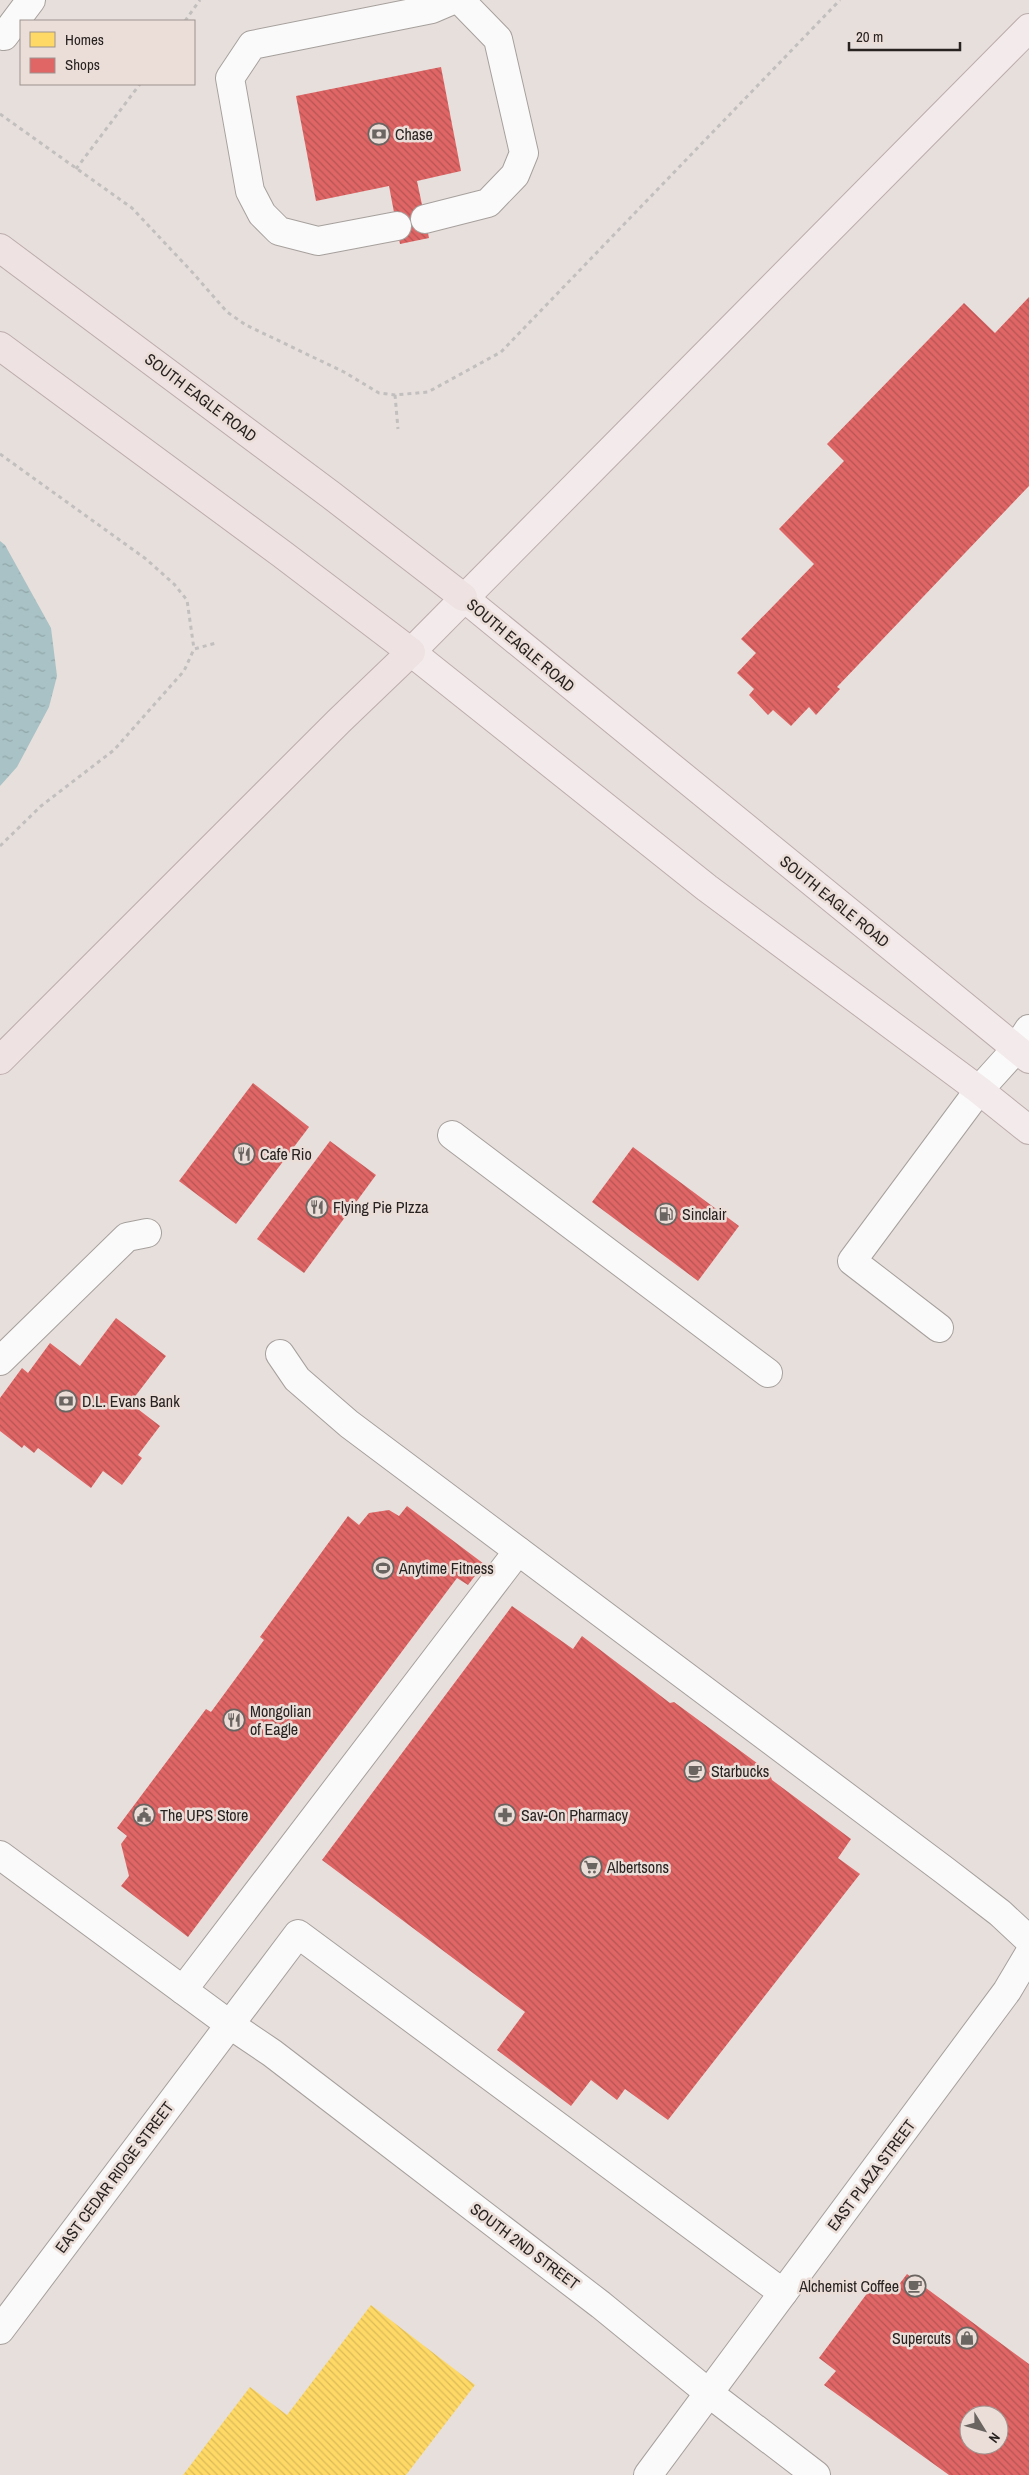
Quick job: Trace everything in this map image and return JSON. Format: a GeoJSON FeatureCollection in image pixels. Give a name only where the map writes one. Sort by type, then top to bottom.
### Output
{"type":"FeatureCollection","features":[{"type":"Feature","properties":{"kind":"highway","name":"SOUTH EAGLE ROAD"},"geometry":{"type":"LineString","coordinates":[[0,248],[331,495],[463,597]]}},
{"type":"Feature","properties":{"kind":"highway"},"geometry":{"type":"LineString","coordinates":[[0,346],[282,554],[410,652],[0,1060]]}},
{"type":"Feature","properties":{"kind":"main road"},"geometry":{"type":"LineString","coordinates":[[1029,28],[410,652],[707,888],[979,1090],[1029,1130]]}},
{"type":"Feature","properties":{"kind":"main road","name":"SOUTH EAGLE ROAD"},"geometry":{"type":"LineString","coordinates":[[463,597],[1025,1046]]}},
{"type":"Feature","properties":{"kind":"street"},"geometry":{"type":"LineString","coordinates":[[0,33],[4,36],[30,0]]}},
{"type":"Feature","properties":{"kind":"street"},"geometry":{"type":"LineString","coordinates":[[397,226],[318,241],[278,231],[262,214],[250,191],[230,78],[252,45],[432,9],[452,0]]}},
{"type":"Feature","properties":{"kind":"street"},"geometry":{"type":"LineString","coordinates":[[425,219],[488,203],[516,175],[524,153],[498,39],[460,0]]}},
{"type":"Feature","properties":{"kind":"street"},"geometry":{"type":"LineString","coordinates":[[939,1328],[852,1261],[979,1090],[1025,1046]]}},
{"type":"Feature","properties":{"kind":"street"},"geometry":{"type":"LineString","coordinates":[[452,1136],[768,1372]]}},
{"type":"Feature","properties":{"kind":"street"},"geometry":{"type":"LineString","coordinates":[[0,1361],[127,1237],[147,1233]]}},
{"type":"Feature","properties":{"kind":"street"},"geometry":{"type":"LineString","coordinates":[[280,1354],[297,1379],[349,1424],[944,1870],[1000,1913],[1029,1940]]}},
{"type":"Feature","properties":{"kind":"street"},"geometry":{"type":"LineString","coordinates":[[182,1990],[518,1551]]}},
{"type":"Feature","properties":{"kind":"street","name":"SOUTH 2ND STREET"},"geometry":{"type":"LineString","coordinates":[[0,1855],[182,1990],[272,2053],[594,2299],[710,2394],[816,2475]]}},
{"type":"Feature","properties":{"kind":"street","name":"EAST CEDAR RIDGE STREET"},"geometry":{"type":"LineString","coordinates":[[0,2330],[298,1934],[783,2293]]}},
{"type":"Feature","properties":{"kind":"street","name":"EAST PLAZA STREET"},"geometry":{"type":"LineString","coordinates":[[648,2475],[710,2394],[1007,1991],[1029,1954]]}},
{"type":"Feature","properties":{"kind":"path"},"geometry":{"type":"LineString","coordinates":[[186,20],[200,0]]}},
{"type":"Feature","properties":{"kind":"path"},"geometry":{"type":"LineString","coordinates":[[0,114],[132,208],[227,312],[246,325],[344,372],[379,393],[428,392],[501,352],[840,0]]}},
{"type":"Feature","properties":{"kind":"path"},"geometry":{"type":"LineString","coordinates":[[76,169],[139,85]]}},
{"type":"Feature","properties":{"kind":"path"},"geometry":{"type":"LineString","coordinates":[[395,394],[398,429]]}},
{"type":"Feature","properties":{"kind":"path"},"geometry":{"type":"LineString","coordinates":[[0,454],[146,560],[174,584],[186,600],[194,649],[184,671],[114,750],[41,806],[0,846]]}},
{"type":"Feature","properties":{"kind":"path"},"geometry":{"type":"LineString","coordinates":[[194,649],[216,643]]}},
{"type":"Feature","properties":{"kind":"water"},"geometry":{"type":"Polygon","coordinates":[[[0,541],[5,545],[51,628],[57,676],[49,707],[17,767],[0,786],[0,541]]]}},
{"type":"Feature","properties":{"kind":"building: Homes"},"geometry":{"type":"Polygon","coordinates":[[[371,2305],[475,2385],[406,2475],[183,2475],[250,2387],[287,2415],[371,2305]]]}},
{"type":"Feature","properties":{"kind":"building: Shops","name":"Chase"},"geometry":{"type":"Polygon","coordinates":[[[441,67],[461,171],[417,181],[429,238],[400,244],[389,186],[316,201],[296,96],[441,67]]]}},
{"type":"Feature","properties":{"kind":"building: Shops"},"geometry":{"type":"Polygon","coordinates":[[[1029,297],[1029,486],[837,687],[840,689],[816,715],[809,707],[791,726],[773,710],[768,715],[749,695],[754,689],[737,673],[756,653],[741,639],[814,564],[779,529],[844,461],[827,444],[964,303],[995,333],[1029,297]]]}},
{"type":"Feature","properties":{"kind":"building: Shops","name":"Cafe Rio"},"geometry":{"type":"Polygon","coordinates":[[[253,1083],[309,1127],[236,1224],[179,1181],[253,1083]]]}},
{"type":"Feature","properties":{"kind":"building: Shops","name":"Flying Pie PIzza"},"geometry":{"type":"Polygon","coordinates":[[[330,1141],[376,1175],[304,1273],[257,1239],[330,1141]]]}},
{"type":"Feature","properties":{"kind":"building: Shops","name":"Sinclair"},"geometry":{"type":"Polygon","coordinates":[[[633,1147],[739,1226],[698,1281],[592,1202],[633,1147]]]}},
{"type":"Feature","properties":{"kind":"building: Shops","name":"D.L. Evans Bank"},"geometry":{"type":"Polygon","coordinates":[[[116,1318],[166,1356],[130,1403],[160,1426],[138,1455],[142,1458],[122,1485],[103,1471],[91,1488],[38,1448],[34,1453],[24,1445],[22,1448],[0,1431],[0,1398],[22,1368],[28,1373],[50,1343],[80,1366],[116,1318]]]}},
{"type":"Feature","properties":{"kind":"building: Shops"},"geometry":{"type":"Polygon","coordinates":[[[407,1506],[484,1564],[468,1585],[457,1578],[188,1937],[121,1886],[129,1876],[121,1844],[127,1836],[117,1828],[206,1709],[211,1712],[264,1640],[260,1637],[348,1516],[359,1525],[369,1513],[389,1510],[399,1516],[407,1506]]]}},
{"type":"Feature","properties":{"kind":"building: Shops","name":"Albertsons"},"geometry":{"type":"Polygon","coordinates":[[[512,1606],[573,1649],[582,1636],[670,1703],[674,1702],[769,1772],[772,1780],[851,1839],[838,1858],[860,1874],[668,2120],[625,2089],[617,2100],[591,2080],[571,2106],[497,2050],[525,2012],[322,1860],[512,1606]]]}},
{"type":"Feature","properties":{"kind":"building: Shops"},"geometry":{"type":"Polygon","coordinates":[[[907,2274],[1029,2364],[1029,2475],[949,2475],[824,2385],[836,2371],[819,2358],[877,2280],[894,2291],[907,2274]]]}},
{"type":"Feature","properties":{"kind":"place","name":"Chase"},"geometry":{"type":"Point","coordinates":[379,134]}},
{"type":"Feature","properties":{"kind":"place","name":"Cafe Rio"},"geometry":{"type":"Point","coordinates":[244,1154]}},
{"type":"Feature","properties":{"kind":"place","name":"Flying Pie PIzza"},"geometry":{"type":"Point","coordinates":[317,1207]}},
{"type":"Feature","properties":{"kind":"place","name":"Sinclair"},"geometry":{"type":"Point","coordinates":[666,1214]}},
{"type":"Feature","properties":{"kind":"place","name":"D.L. Evans Bank"},"geometry":{"type":"Point","coordinates":[66,1401]}},
{"type":"Feature","properties":{"kind":"place","name":"Anytime Fitness"},"geometry":{"type":"Point","coordinates":[383,1568]}},
{"type":"Feature","properties":{"kind":"place","name":"Mongolian of Eagle"},"geometry":{"type":"Point","coordinates":[234,1720]}},
{"type":"Feature","properties":{"kind":"place","name":"Starbucks"},"geometry":{"type":"Point","coordinates":[695,1771]}},
{"type":"Feature","properties":{"kind":"place","name":"The UPS Store"},"geometry":{"type":"Point","coordinates":[144,1815]}},
{"type":"Feature","properties":{"kind":"place","name":"Sav-On Pharmacy"},"geometry":{"type":"Point","coordinates":[505,1815]}},
{"type":"Feature","properties":{"kind":"place","name":"Albertsons"},"geometry":{"type":"Point","coordinates":[591,1867]}},
{"type":"Feature","properties":{"kind":"place","name":"Alchemist Coffee"},"geometry":{"type":"Point","coordinates":[915,2286]}},
{"type":"Feature","properties":{"kind":"place","name":"Supercuts"},"geometry":{"type":"Point","coordinates":[967,2338]}}]}
